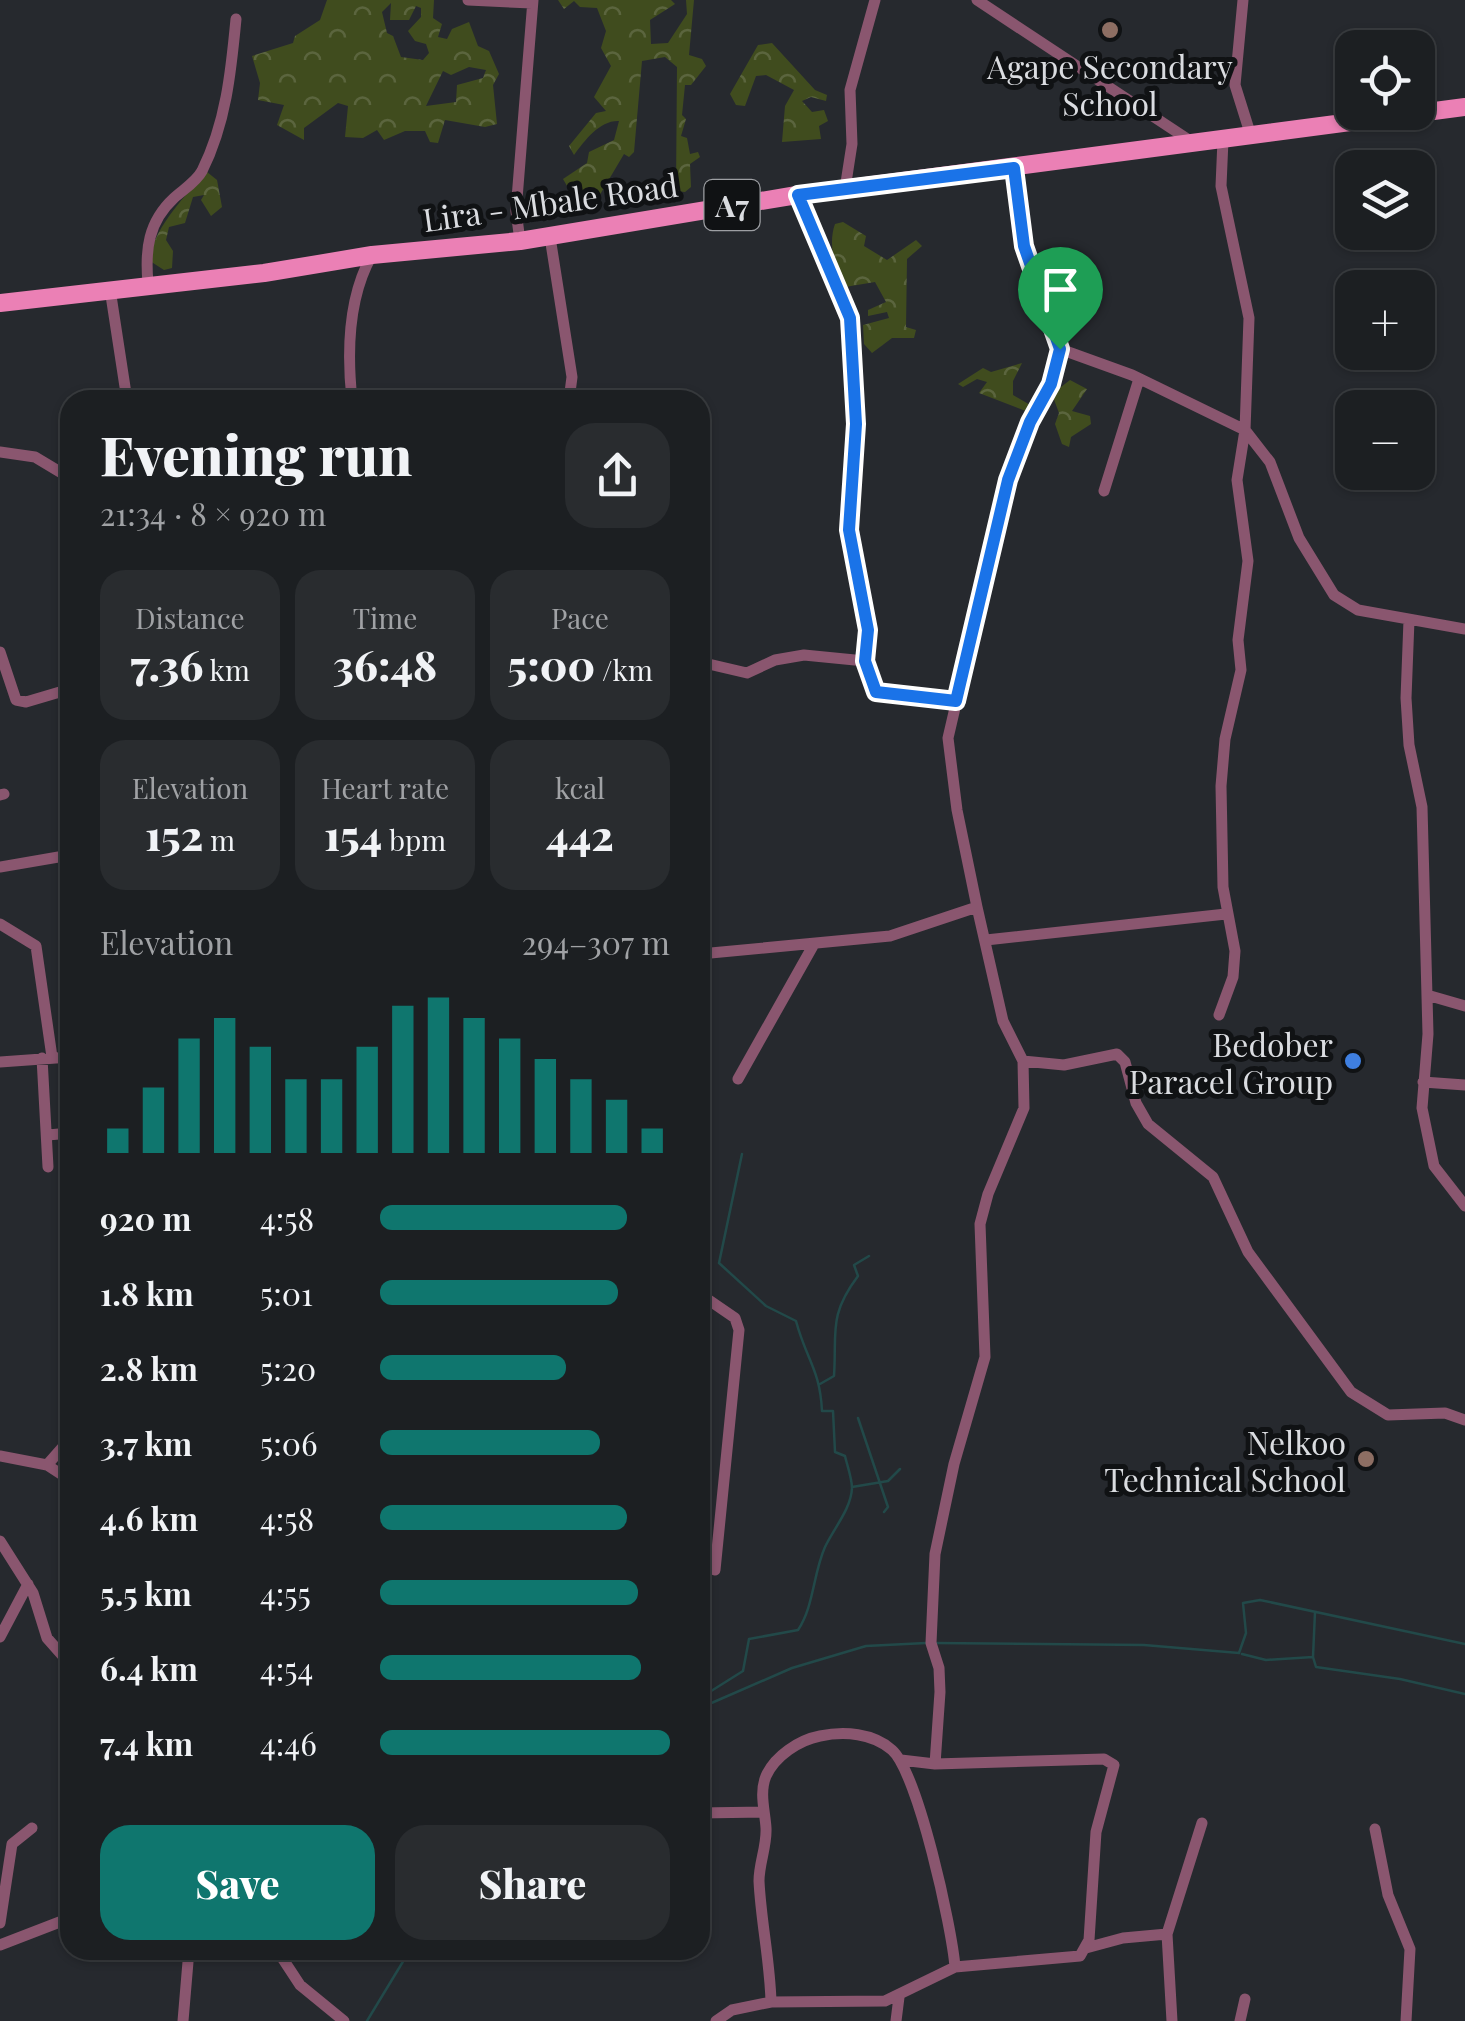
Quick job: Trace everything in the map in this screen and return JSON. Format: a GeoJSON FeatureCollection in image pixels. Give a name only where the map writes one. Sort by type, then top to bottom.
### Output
{"type":"FeatureCollection","features":[{"type":"Feature","properties":{"kind":"main road","name":"Lira - Mbale Road"},"geometry":{"type":"LineString","coordinates":[[0,304],[148,283],[264,273],[372,255],[550,237],[798,195],[1465,107]]}},
{"type":"Feature","properties":{"kind":"street"},"geometry":{"type":"LineString","coordinates":[[468,0],[533,2],[516,210],[520,241]]}},
{"type":"Feature","properties":{"kind":"street"},"geometry":{"type":"LineString","coordinates":[[845,190],[852,144],[850,90],[874,0]]}},
{"type":"Feature","properties":{"kind":"street"},"geometry":{"type":"LineString","coordinates":[[977,0],[1195,144]]}},
{"type":"Feature","properties":{"kind":"street"},"geometry":{"type":"LineString","coordinates":[[1243,0],[1235,85],[1251,136]]}},
{"type":"Feature","properties":{"kind":"street"},"geometry":{"type":"LineString","coordinates":[[148,283],[145,256],[152,228],[165,207],[197,179],[222,125],[236,19]]}},
{"type":"Feature","properties":{"kind":"street"},"geometry":{"type":"LineString","coordinates":[[1219,1015],[1233,977],[1236,951],[1226,914],[1221,786],[1225,739],[1241,670],[1238,640],[1248,561],[1237,480],[1245,430],[1248,318],[1221,186],[1222,140]]}},
{"type":"Feature","properties":{"kind":"street"},"geometry":{"type":"LineString","coordinates":[[934,1764],[940,1692],[931,1643],[935,1554],[954,1464],[985,1357],[980,1224],[988,1194],[1020,1128],[1024,1108],[1023,1061],[1003,1021],[957,810],[948,738],[1008,480],[1030,422],[1051,384],[1060,349],[1024,246],[1014,168]]}},
{"type":"Feature","properties":{"kind":"street"},"geometry":{"type":"LineString","coordinates":[[798,195],[850,318],[856,424],[848,514],[868,630],[865,661],[876,692],[956,701]]}},
{"type":"Feature","properties":{"kind":"street"},"geometry":{"type":"LineString","coordinates":[[550,237],[572,377],[570,390]]}},
{"type":"Feature","properties":{"kind":"street"},"geometry":{"type":"LineString","coordinates":[[351,390],[348,354],[361,274],[372,255]]}},
{"type":"Feature","properties":{"kind":"street"},"geometry":{"type":"LineString","coordinates":[[110,289],[125,390]]}},
{"type":"Feature","properties":{"kind":"street"},"geometry":{"type":"LineString","coordinates":[[1060,349],[1139,379],[1245,430],[1270,462],[1298,538],[1334,595],[1358,610],[1465,629]]}},
{"type":"Feature","properties":{"kind":"street"},"geometry":{"type":"LineString","coordinates":[[1104,491],[1139,379]]}},
{"type":"Feature","properties":{"kind":"street"},"geometry":{"type":"LineString","coordinates":[[0,452],[34,457],[60,472]]}},
{"type":"Feature","properties":{"kind":"street"},"geometry":{"type":"LineString","coordinates":[[1409,620],[1409,745],[1422,807],[1427,996],[1425,1138],[1434,1166],[1465,1206]]}},
{"type":"Feature","properties":{"kind":"street"},"geometry":{"type":"LineString","coordinates":[[0,652],[16,700],[26,702],[60,692]]}},
{"type":"Feature","properties":{"kind":"street"},"geometry":{"type":"LineString","coordinates":[[710,664],[747,673],[775,660],[804,656],[865,661]]}},
{"type":"Feature","properties":{"kind":"street"},"geometry":{"type":"LineString","coordinates":[[0,867],[60,857]]}},
{"type":"Feature","properties":{"kind":"street"},"geometry":{"type":"LineString","coordinates":[[710,953],[911,932],[977,908]]}},
{"type":"Feature","properties":{"kind":"street"},"geometry":{"type":"LineString","coordinates":[[986,940],[1226,914]]}},
{"type":"Feature","properties":{"kind":"street"},"geometry":{"type":"LineString","coordinates":[[0,924],[36,946],[47,1058],[48,1167]]}},
{"type":"Feature","properties":{"kind":"street"},"geometry":{"type":"LineString","coordinates":[[738,1079],[814,944]]}},
{"type":"Feature","properties":{"kind":"street"},"geometry":{"type":"LineString","coordinates":[[1427,996],[1465,1006]]}},
{"type":"Feature","properties":{"kind":"street"},"geometry":{"type":"LineString","coordinates":[[1023,1061],[1064,1065],[1117,1054],[1125,1062],[1136,1103],[1148,1124],[1213,1177],[1248,1252],[1352,1392],[1388,1415],[1445,1413],[1465,1420]]}},
{"type":"Feature","properties":{"kind":"street"},"geometry":{"type":"LineString","coordinates":[[0,1062],[60,1057]]}},
{"type":"Feature","properties":{"kind":"street"},"geometry":{"type":"LineString","coordinates":[[1423,1082],[1465,1085]]}},
{"type":"Feature","properties":{"kind":"street"},"geometry":{"type":"LineString","coordinates":[[48,1135],[60,1134]]}},
{"type":"Feature","properties":{"kind":"street"},"geometry":{"type":"LineString","coordinates":[[710,1301],[734,1318],[739,1330],[714,1570]]}},
{"type":"Feature","properties":{"kind":"street"},"geometry":{"type":"LineString","coordinates":[[47,1466],[60,1451]]}},
{"type":"Feature","properties":{"kind":"street"},"geometry":{"type":"LineString","coordinates":[[0,1456],[47,1466],[60,1474]]}},
{"type":"Feature","properties":{"kind":"street"},"geometry":{"type":"LineString","coordinates":[[0,1541],[28,1584],[47,1638],[60,1653]]}},
{"type":"Feature","properties":{"kind":"street"},"geometry":{"type":"LineString","coordinates":[[0,1637],[28,1584]]}},
{"type":"Feature","properties":{"kind":"street"},"geometry":{"type":"LineString","coordinates":[[771,2002],[760,1887],[766,1844],[767,1773],[782,1756],[809,1739],[865,1736],[884,1744],[901,1760],[946,1904],[955,1967]]}},
{"type":"Feature","properties":{"kind":"street"},"geometry":{"type":"LineString","coordinates":[[716,2021],[732,2010],[771,2002],[876,2003],[899,1997],[955,1967],[1080,1956],[1086,1948],[1096,1832],[1114,1774],[1112,1762],[934,1764],[901,1760]]}},
{"type":"Feature","properties":{"kind":"street"},"geometry":{"type":"LineString","coordinates":[[710,1814],[764,1812]]}},
{"type":"Feature","properties":{"kind":"street"},"geometry":{"type":"LineString","coordinates":[[1172,2021],[1168,1934],[1202,1822]]}},
{"type":"Feature","properties":{"kind":"street"},"geometry":{"type":"LineString","coordinates":[[0,1922],[12,1844],[32,1828]]}},
{"type":"Feature","properties":{"kind":"street"},"geometry":{"type":"LineString","coordinates":[[1376,1829],[1388,1895],[1410,1949],[1406,2021]]}},
{"type":"Feature","properties":{"kind":"street"},"geometry":{"type":"LineString","coordinates":[[0,1945],[60,1922]]}},
{"type":"Feature","properties":{"kind":"street"},"geometry":{"type":"LineString","coordinates":[[1086,1948],[1122,1938],[1168,1934]]}},
{"type":"Feature","properties":{"kind":"street"},"geometry":{"type":"LineString","coordinates":[[184,2021],[189,1960]]}},
{"type":"Feature","properties":{"kind":"street"},"geometry":{"type":"LineString","coordinates":[[284,1960],[300,1985],[344,2021]]}},
{"type":"Feature","properties":{"kind":"street"},"geometry":{"type":"LineString","coordinates":[[896,2021],[899,1997]]}},
{"type":"Feature","properties":{"kind":"street"},"geometry":{"type":"LineString","coordinates":[[1240,2021],[1245,1999]]}},
{"type":"Feature","properties":{"kind":"green space"},"geometry":{"type":"Polygon","coordinates":[[[327,0],[434,0],[433,18],[442,24],[438,37],[447,39],[452,29],[469,22],[478,46],[489,51],[499,74],[493,85],[497,124],[485,127],[445,120],[438,143],[430,142],[425,131],[405,131],[384,140],[377,130],[363,138],[345,137],[348,106],[338,103],[304,128],[304,140],[277,125],[284,105],[258,100],[260,83],[252,56],[293,43],[295,36],[320,20],[327,0]],[[391,3],[382,12],[387,33],[393,36],[401,57],[423,60],[429,53],[426,44],[415,41],[408,31],[421,17],[421,8],[416,6],[409,20],[390,20],[391,3]],[[469,67],[451,75],[443,71],[426,106],[456,102],[457,85],[483,78],[486,70],[469,67]]]}},
{"type":"Feature","properties":{"kind":"green space"},"geometry":{"type":"Polygon","coordinates":[[[558,0],[671,0],[675,4],[650,20],[651,44],[668,43],[687,14],[686,0],[694,0],[689,55],[702,59],[706,66],[691,85],[685,85],[682,115],[686,119],[681,136],[687,138],[690,154],[698,152],[700,157],[690,164],[691,187],[685,192],[676,191],[677,67],[665,57],[642,61],[634,152],[629,157],[624,154],[595,203],[577,203],[563,179],[587,163],[589,152],[614,140],[619,121],[599,127],[574,155],[569,146],[596,113],[606,111],[594,97],[611,66],[601,48],[606,31],[597,8],[580,7],[574,1],[564,9],[558,0]]]}},
{"type":"Feature","properties":{"kind":"green space"},"geometry":{"type":"Polygon","coordinates":[[[772,43],[815,90],[827,95],[826,101],[811,97],[802,101],[812,112],[824,110],[828,121],[819,126],[821,139],[782,142],[785,106],[794,90],[766,75],[756,76],[745,106],[736,105],[730,94],[758,45],[772,43]]]}},
{"type":"Feature","properties":{"kind":"green space"},"geometry":{"type":"Polygon","coordinates":[[[207,172],[217,180],[222,207],[211,216],[201,200],[204,195],[193,197],[185,223],[169,227],[166,240],[173,251],[172,268],[164,270],[150,261],[156,238],[171,213],[207,172]]]}},
{"type":"Feature","properties":{"kind":"green space"},"geometry":{"type":"Polygon","coordinates":[[[843,222],[866,236],[864,246],[887,260],[916,240],[922,246],[907,259],[906,327],[916,330],[914,338],[892,338],[872,353],[864,344],[863,325],[889,318],[887,312],[868,316],[868,310],[886,302],[875,282],[845,287],[841,280],[832,239],[835,224],[843,222]]]}},
{"type":"Feature","properties":{"kind":"green space"},"geometry":{"type":"Polygon","coordinates":[[[1022,363],[1013,381],[1013,395],[1032,406],[1037,396],[1042,408],[1036,415],[979,393],[987,382],[977,379],[963,387],[958,384],[983,368],[991,372],[1022,363]]]}},
{"type":"Feature","properties":{"kind":"green space"},"geometry":{"type":"Polygon","coordinates":[[[1070,380],[1087,389],[1072,411],[1090,416],[1091,424],[1071,437],[1069,447],[1062,444],[1055,424],[1059,413],[1052,394],[1070,380]]]}},
{"type":"Feature","properties":{"kind":"waterway"},"geometry":{"type":"LineString","coordinates":[[710,1692],[743,1671],[749,1639],[798,1630],[821,1557],[845,1511],[852,1488],[845,1456],[835,1452],[833,1411],[822,1411],[816,1374],[796,1321],[766,1306],[719,1263],[742,1154]]}},
{"type":"Feature","properties":{"kind":"waterway"},"geometry":{"type":"LineString","coordinates":[[820,1384],[834,1376],[836,1324],[842,1302],[858,1276],[854,1265],[869,1256]]}},
{"type":"Feature","properties":{"kind":"waterway"},"geometry":{"type":"LineString","coordinates":[[858,1418],[888,1507],[884,1512]]}},
{"type":"Feature","properties":{"kind":"waterway"},"geometry":{"type":"LineString","coordinates":[[852,1487],[888,1481],[900,1469]]}},
{"type":"Feature","properties":{"kind":"waterway"},"geometry":{"type":"LineString","coordinates":[[934,1643],[1144,1645],[1239,1653],[1246,1633],[1243,1603],[1260,1600],[1465,1644]]}},
{"type":"Feature","properties":{"kind":"waterway"},"geometry":{"type":"LineString","coordinates":[[1242,1654],[1266,1660],[1313,1657],[1315,1612]]}},
{"type":"Feature","properties":{"kind":"waterway"},"geometry":{"type":"LineString","coordinates":[[710,1704],[792,1668],[866,1646],[926,1643]]}},
{"type":"Feature","properties":{"kind":"waterway"},"geometry":{"type":"LineString","coordinates":[[1313,1657],[1316,1667],[1400,1679],[1465,1694]]}},
{"type":"Feature","properties":{"kind":"waterway"},"geometry":{"type":"LineString","coordinates":[[367,2021],[404,1960]]}},
{"type":"Feature","properties":{"kind":"place","name":"Agape Secondary School"},"geometry":{"type":"Point","coordinates":[1110,30]}},
{"type":"Feature","properties":{"kind":"place","name":"Bedober Paracel Group"},"geometry":{"type":"Point","coordinates":[1353,1061]}},
{"type":"Feature","properties":{"kind":"place","name":"Nelkoo Technical School"},"geometry":{"type":"Point","coordinates":[1366,1459]}},
{"type":"Feature","properties":{"kind":"route"},"geometry":{"type":"LineString","coordinates":[[1014,168],[1024,246],[1060,349],[1058,368],[1014,459],[956,701],[876,692],[865,661],[868,630],[849,530],[856,424],[850,318],[825,267],[798,195],[1014,168]]}}]}
